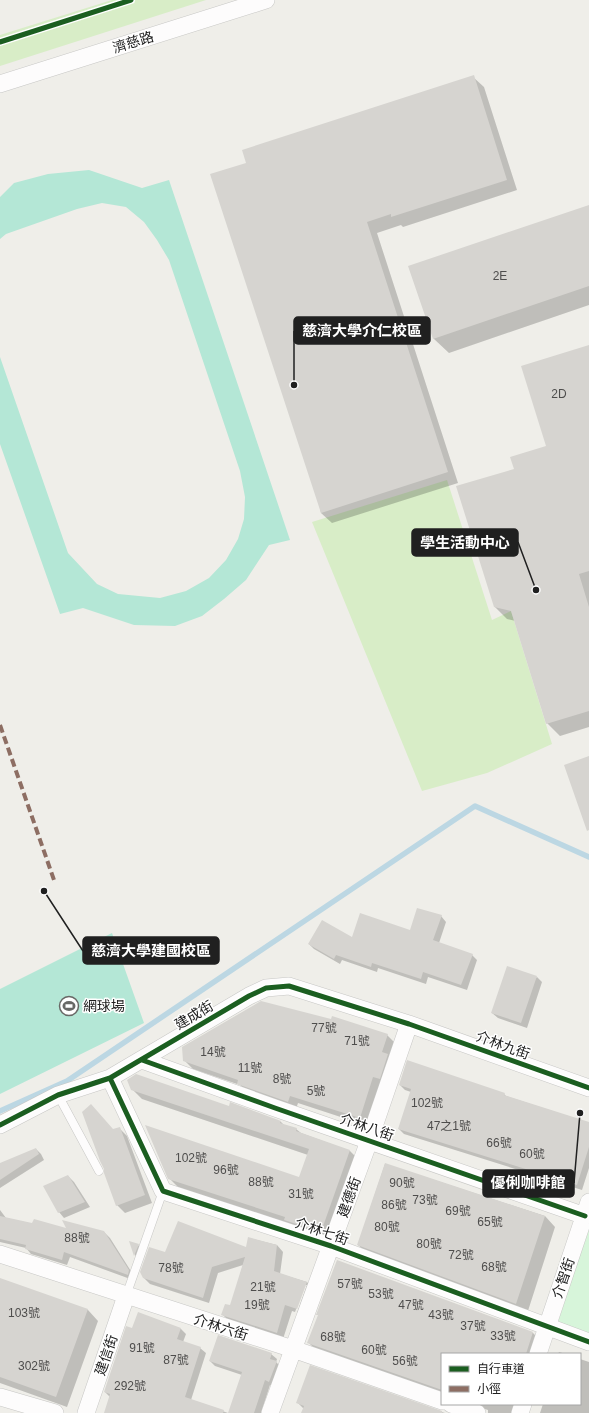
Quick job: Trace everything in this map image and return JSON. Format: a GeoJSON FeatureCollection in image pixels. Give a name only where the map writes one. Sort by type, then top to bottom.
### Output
{"type":"FeatureCollection","features":[{"type":"Feature","properties":{"kind":"street","name":"濟慈路"},"geometry":{"type":"LineString","coordinates":[[0,84],[266,0]]}},
{"type":"Feature","properties":{"kind":"street","name":"建成街"},"geometry":{"type":"LineString","coordinates":[[0,1125],[58,1095],[110,1078],[249,996],[266,988],[289,986],[409,1024]]}},
{"type":"Feature","properties":{"kind":"street","name":"介林九街"},"geometry":{"type":"LineString","coordinates":[[409,1024],[589,1088]]}},
{"type":"Feature","properties":{"kind":"street","name":"建德街"},"geometry":{"type":"LineString","coordinates":[[270,1413],[292,1349],[369,1141],[409,1024]]}},
{"type":"Feature","properties":{"kind":"street","name":"介林八街"},"geometry":{"type":"LineString","coordinates":[[142,1060],[369,1141],[587,1209]]}},
{"type":"Feature","properties":{"kind":"street"},"geometry":{"type":"LineString","coordinates":[[110,1078],[163,1191]]}},
{"type":"Feature","properties":{"kind":"street","name":"介林七街"},"geometry":{"type":"LineString","coordinates":[[163,1191],[331,1246],[589,1342]]}},
{"type":"Feature","properties":{"kind":"street","name":"介智街"},"geometry":{"type":"LineString","coordinates":[[538,1353],[587,1209]]}},
{"type":"Feature","properties":{"kind":"street","name":"介林六街"},"geometry":{"type":"LineString","coordinates":[[0,1254],[292,1349],[441,1401]]}},
{"type":"Feature","properties":{"kind":"street","name":"建信街"},"geometry":{"type":"LineString","coordinates":[[86,1413],[126,1296]]}},
{"type":"Feature","properties":{"kind":"street"},"geometry":{"type":"LineString","coordinates":[[0,1397],[55,1413]]}},
{"type":"Feature","properties":{"kind":"street"},"geometry":{"type":"LineString","coordinates":[[454,1405],[477,1413]]}},
{"type":"Feature","properties":{"kind":"lane"},"geometry":{"type":"LineString","coordinates":[[58,1095],[99,1171]]}},
{"type":"Feature","properties":{"kind":"lane"},"geometry":{"type":"LineString","coordinates":[[126,1296],[163,1191]]}},
{"type":"Feature","properties":{"kind":"green space"},"geometry":{"type":"Polygon","coordinates":[[[112,0],[206,0],[0,66],[0,35],[112,0]]]}},
{"type":"Feature","properties":{"kind":"green space"},"geometry":{"type":"Polygon","coordinates":[[[89,170],[142,188],[169,180],[290,540],[269,545],[246,580],[224,599],[202,616],[175,626],[134,625],[83,608],[60,614],[0,444],[0,357],[68,553],[97,584],[118,594],[160,598],[186,591],[209,578],[226,560],[238,539],[244,519],[245,497],[240,471],[169,260],[144,222],[126,207],[102,203],[77,209],[6,234],[0,239],[0,197],[14,183],[48,174],[89,170]]]}},
{"type":"Feature","properties":{"kind":"green space"},"geometry":{"type":"Polygon","coordinates":[[[447,480],[492,620],[511,611],[552,744],[487,773],[422,791],[312,522],[447,480]]]}},
{"type":"Feature","properties":{"kind":"green space","name":"網球場"},"geometry":{"type":"Polygon","coordinates":[[[112,933],[144,1023],[0,1094],[0,989],[112,933]]]}},
{"type":"Feature","properties":{"kind":"green space"},"geometry":{"type":"Polygon","coordinates":[[[589,1230],[589,1335],[556,1323],[589,1230]]]}},
{"type":"Feature","properties":{"kind":"building"},"geometry":{"type":"Polygon","coordinates":[[[474,75],[507,180],[391,217],[391,214],[367,222],[448,472],[321,513],[210,174],[246,163],[242,150],[474,75]]]}},
{"type":"Feature","properties":{"kind":"building"},"geometry":{"type":"Polygon","coordinates":[[[589,205],[589,286],[433,339],[408,266],[589,205]]]}},
{"type":"Feature","properties":{"kind":"building"},"geometry":{"type":"Polygon","coordinates":[[[589,345],[589,571],[579,574],[589,607],[589,711],[546,724],[511,611],[494,607],[456,486],[514,469],[510,457],[546,446],[521,366],[589,345]]]}},
{"type":"Feature","properties":{"kind":"building"},"geometry":{"type":"Polygon","coordinates":[[[589,756],[589,830],[587,831],[564,765],[589,756]]]}},
{"type":"Feature","properties":{"kind":"building"},"geometry":{"type":"Polygon","coordinates":[[[417,908],[442,915],[433,940],[473,954],[461,985],[423,972],[421,979],[372,963],[371,967],[336,955],[334,959],[308,944],[322,920],[352,937],[360,913],[410,930],[417,908]]]}},
{"type":"Feature","properties":{"kind":"building"},"geometry":{"type":"Polygon","coordinates":[[[507,966],[537,976],[521,1023],[491,1013],[507,966]]]}},
{"type":"Feature","properties":{"kind":"building"},"geometry":{"type":"Polygon","coordinates":[[[261,1001],[331,1019],[332,1016],[388,1034],[382,1052],[388,1054],[380,1079],[373,1077],[360,1118],[290,1096],[288,1102],[237,1084],[238,1080],[183,1061],[182,1047],[261,1001]]]}},
{"type":"Feature","properties":{"kind":"building"},"geometry":{"type":"Polygon","coordinates":[[[407,1060],[505,1093],[504,1095],[589,1122],[589,1147],[577,1185],[398,1129],[411,1089],[399,1085],[407,1060]]]}},
{"type":"Feature","properties":{"kind":"building"},"geometry":{"type":"Polygon","coordinates":[[[136,1074],[229,1106],[230,1102],[281,1121],[280,1123],[297,1128],[296,1131],[350,1150],[321,1232],[284,1220],[285,1217],[168,1179],[145,1125],[299,1177],[309,1149],[131,1090],[127,1080],[136,1074]]]}},
{"type":"Feature","properties":{"kind":"building"},"geometry":{"type":"Polygon","coordinates":[[[91,1104],[113,1129],[120,1127],[145,1195],[116,1206],[104,1173],[104,1169],[82,1112],[91,1104]]]}},
{"type":"Feature","properties":{"kind":"building"},"geometry":{"type":"Polygon","coordinates":[[[36,1148],[39,1154],[0,1180],[0,1163],[36,1148]]]}},
{"type":"Feature","properties":{"kind":"building"},"geometry":{"type":"Polygon","coordinates":[[[385,1163],[545,1216],[516,1304],[357,1245],[385,1163]]]}},
{"type":"Feature","properties":{"kind":"building"},"geometry":{"type":"Polygon","coordinates":[[[68,1175],[85,1202],[58,1213],[43,1186],[68,1175]]]}},
{"type":"Feature","properties":{"kind":"building"},"geometry":{"type":"Polygon","coordinates":[[[0,1216],[32,1223],[34,1219],[66,1228],[62,1220],[104,1231],[129,1270],[128,1275],[64,1252],[62,1260],[25,1249],[26,1245],[0,1239],[0,1216]]]}},
{"type":"Feature","properties":{"kind":"building"},"geometry":{"type":"Polygon","coordinates":[[[178,1221],[246,1247],[248,1237],[277,1245],[274,1271],[307,1282],[297,1309],[285,1305],[277,1333],[221,1315],[225,1304],[230,1305],[245,1257],[212,1267],[203,1298],[143,1278],[140,1272],[149,1247],[165,1252],[178,1221]]]}},
{"type":"Feature","properties":{"kind":"building"},"geometry":{"type":"Polygon","coordinates":[[[129,1241],[139,1244],[134,1256],[129,1241]]]}},
{"type":"Feature","properties":{"kind":"building"},"geometry":{"type":"Polygon","coordinates":[[[337,1260],[533,1332],[526,1353],[441,1353],[441,1390],[307,1343],[318,1315],[316,1315],[337,1260]]]}},
{"type":"Feature","properties":{"kind":"building"},"geometry":{"type":"Polygon","coordinates":[[[0,1278],[88,1309],[56,1397],[0,1377],[0,1278]]]}},
{"type":"Feature","properties":{"kind":"building"},"geometry":{"type":"Polygon","coordinates":[[[138,1312],[181,1328],[177,1339],[201,1347],[185,1397],[224,1410],[223,1413],[104,1413],[110,1394],[104,1392],[126,1326],[132,1328],[138,1312]]]}},
{"type":"Feature","properties":{"kind":"building"},"geometry":{"type":"Polygon","coordinates":[[[218,1335],[272,1353],[270,1359],[277,1361],[269,1382],[265,1380],[254,1413],[228,1413],[242,1372],[209,1361],[218,1335]]]}},
{"type":"Feature","properties":{"kind":"building"},"geometry":{"type":"Polygon","coordinates":[[[310,1365],[442,1411],[442,1413],[301,1413],[304,1406],[296,1403],[310,1365]]]}},
{"type":"Feature","properties":{"kind":"waterway"},"geometry":{"type":"LineString","coordinates":[[0,1111],[67,1081],[475,806],[589,857]]}},
{"type":"Feature","properties":{"kind":"marked path"},"geometry":{"type":"LineString","coordinates":[[0,725],[54,880]]}},
{"type":"Feature","properties":{"kind":"cycle path"},"geometry":{"type":"LineString","coordinates":[[0,42],[131,0]]}},
{"type":"Feature","properties":{"kind":"cycle path"},"geometry":{"type":"LineString","coordinates":[[0,1125],[58,1095],[110,1078],[249,996],[266,988],[289,986],[409,1024],[589,1088]]}},
{"type":"Feature","properties":{"kind":"cycle path"},"geometry":{"type":"LineString","coordinates":[[142,1060],[585,1216]]}},
{"type":"Feature","properties":{"kind":"cycle path"},"geometry":{"type":"LineString","coordinates":[[110,1078],[163,1191],[331,1246],[589,1342]]}},
{"type":"Feature","properties":{"kind":"place","name":"慈濟大學介仁校區"},"geometry":{"type":"Point","coordinates":[294,385]}},
{"type":"Feature","properties":{"kind":"place","name":"學生活動中心"},"geometry":{"type":"Point","coordinates":[536,590]}},
{"type":"Feature","properties":{"kind":"place","name":"慈濟大學建國校區"},"geometry":{"type":"Point","coordinates":[44,891]}},
{"type":"Feature","properties":{"kind":"place","name":"網球場"},"geometry":{"type":"Point","coordinates":[69,1006]}},
{"type":"Feature","properties":{"kind":"place","name":"優俐咖啡館"},"geometry":{"type":"Point","coordinates":[580,1113]}}]}
